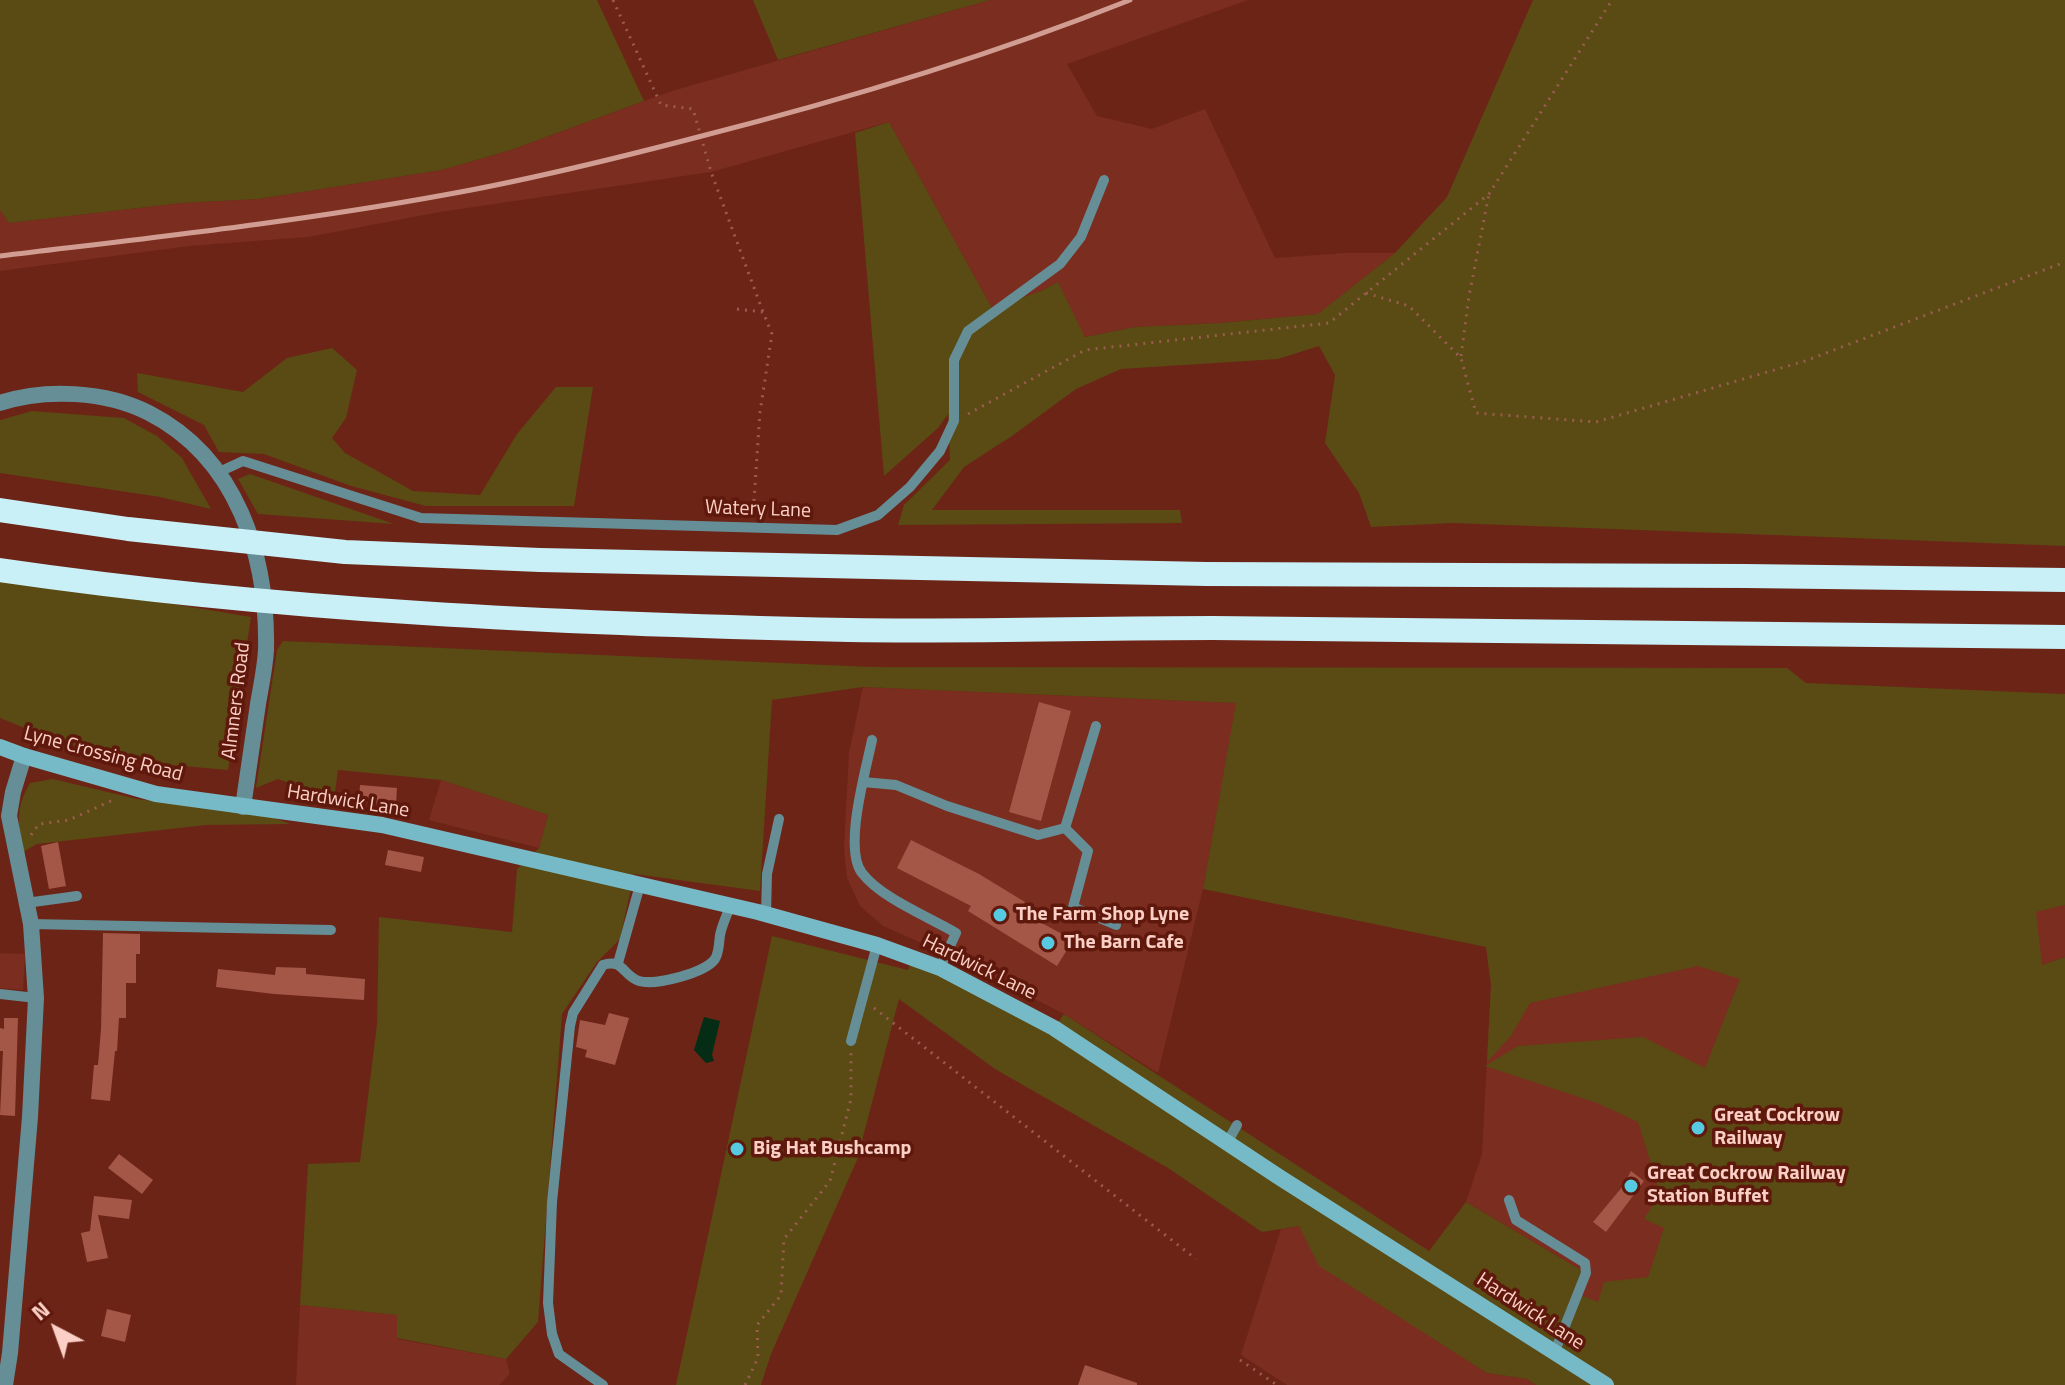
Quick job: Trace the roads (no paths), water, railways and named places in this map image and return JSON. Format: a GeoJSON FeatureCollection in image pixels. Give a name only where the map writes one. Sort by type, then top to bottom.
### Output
{"type":"FeatureCollection","features":[{"type":"Feature","properties":{"kind":"highway"},"geometry":{"type":"LineString","coordinates":[[0,510],[128,529],[345,552],[540,560],[1206,574],[2065,580]]}},
{"type":"Feature","properties":{"kind":"highway"},"geometry":{"type":"LineString","coordinates":[[0,570],[119,587],[308,606],[566,620],[853,630],[1215,628],[2065,637]]}},
{"type":"Feature","properties":{"kind":"street","name":"Almners Road"},"geometry":{"type":"LineString","coordinates":[[0,403],[16,398],[75,394],[134,405],[165,421],[191,441],[219,472],[249,528],[261,572],[266,651],[243,807]]}},
{"type":"Feature","properties":{"kind":"street","name":"Lyne Crossing Road"},"geometry":{"type":"LineString","coordinates":[[0,747],[156,794],[243,807]]}},
{"type":"Feature","properties":{"kind":"street"},"geometry":{"type":"LineString","coordinates":[[5,1385],[30,1117],[36,998],[31,924],[9,816],[24,756]]}},
{"type":"Feature","properties":{"kind":"street","name":"Hardwick Lane"},"geometry":{"type":"LineString","coordinates":[[243,807],[382,825],[766,914],[877,945],[940,968],[1054,1028],[1227,1143],[1606,1385]]}},
{"type":"Feature","properties":{"kind":"lane","name":"Watery Lane"},"geometry":{"type":"LineString","coordinates":[[219,472],[243,461],[421,518],[837,530],[878,515],[910,487],[940,451],[954,421],[954,360],[968,331],[1060,264],[1081,237],[1104,180]]}},
{"type":"Feature","properties":{"kind":"lane"},"geometry":{"type":"LineString","coordinates":[[1065,828],[1096,726]]}},
{"type":"Feature","properties":{"kind":"lane"},"geometry":{"type":"LineString","coordinates":[[872,740],[856,820],[856,856],[861,872],[880,890],[956,933],[940,968]]}},
{"type":"Feature","properties":{"kind":"lane"},"geometry":{"type":"LineString","coordinates":[[863,782],[896,785],[947,806],[1038,835],[1065,828]]}},
{"type":"Feature","properties":{"kind":"lane"},"geometry":{"type":"LineString","coordinates":[[766,914],[767,874],[779,819]]}},
{"type":"Feature","properties":{"kind":"lane"},"geometry":{"type":"LineString","coordinates":[[1065,828],[1088,851],[1073,907],[1116,925]]}},
{"type":"Feature","properties":{"kind":"lane"},"geometry":{"type":"LineString","coordinates":[[618,963],[640,885]]}},
{"type":"Feature","properties":{"kind":"lane"},"geometry":{"type":"LineString","coordinates":[[26,903],[77,896]]}},
{"type":"Feature","properties":{"kind":"lane"},"geometry":{"type":"LineString","coordinates":[[603,1385],[559,1354],[552,1334],[548,1303],[555,1173],[573,1013],[603,965],[618,963],[639,981],[652,982],[706,967],[716,958],[730,906]]}},
{"type":"Feature","properties":{"kind":"lane"},"geometry":{"type":"LineString","coordinates":[[31,924],[331,930]]}},
{"type":"Feature","properties":{"kind":"lane"},"geometry":{"type":"LineString","coordinates":[[851,1041],[877,945]]}},
{"type":"Feature","properties":{"kind":"lane"},"geometry":{"type":"LineString","coordinates":[[0,994],[36,998]]}},
{"type":"Feature","properties":{"kind":"lane"},"geometry":{"type":"LineString","coordinates":[[1227,1143],[1237,1125]]}},
{"type":"Feature","properties":{"kind":"lane"},"geometry":{"type":"LineString","coordinates":[[1509,1200],[1516,1220],[1585,1263],[1586,1273],[1555,1351]]}},
{"type":"Feature","properties":{"kind":"railway"},"geometry":{"type":"LineString","coordinates":[[0,256],[333,213],[540,176],[753,123],[862,92],[1024,40],[1130,0]]}},
{"type":"Feature","properties":{"kind":"place","name":"The Farm Shop Lyne"},"geometry":{"type":"Point","coordinates":[1000,915]}},
{"type":"Feature","properties":{"kind":"place","name":"The Barn Cafe"},"geometry":{"type":"Point","coordinates":[1048,943]}},
{"type":"Feature","properties":{"kind":"place","name":"Great Cockrow Railway"},"geometry":{"type":"Point","coordinates":[1698,1128]}},
{"type":"Feature","properties":{"kind":"place","name":"Big Hat Bushcamp"},"geometry":{"type":"Point","coordinates":[737,1149]}},
{"type":"Feature","properties":{"kind":"place","name":"Great Cockrow Railway Station Buffet"},"geometry":{"type":"Point","coordinates":[1631,1186]}}]}
